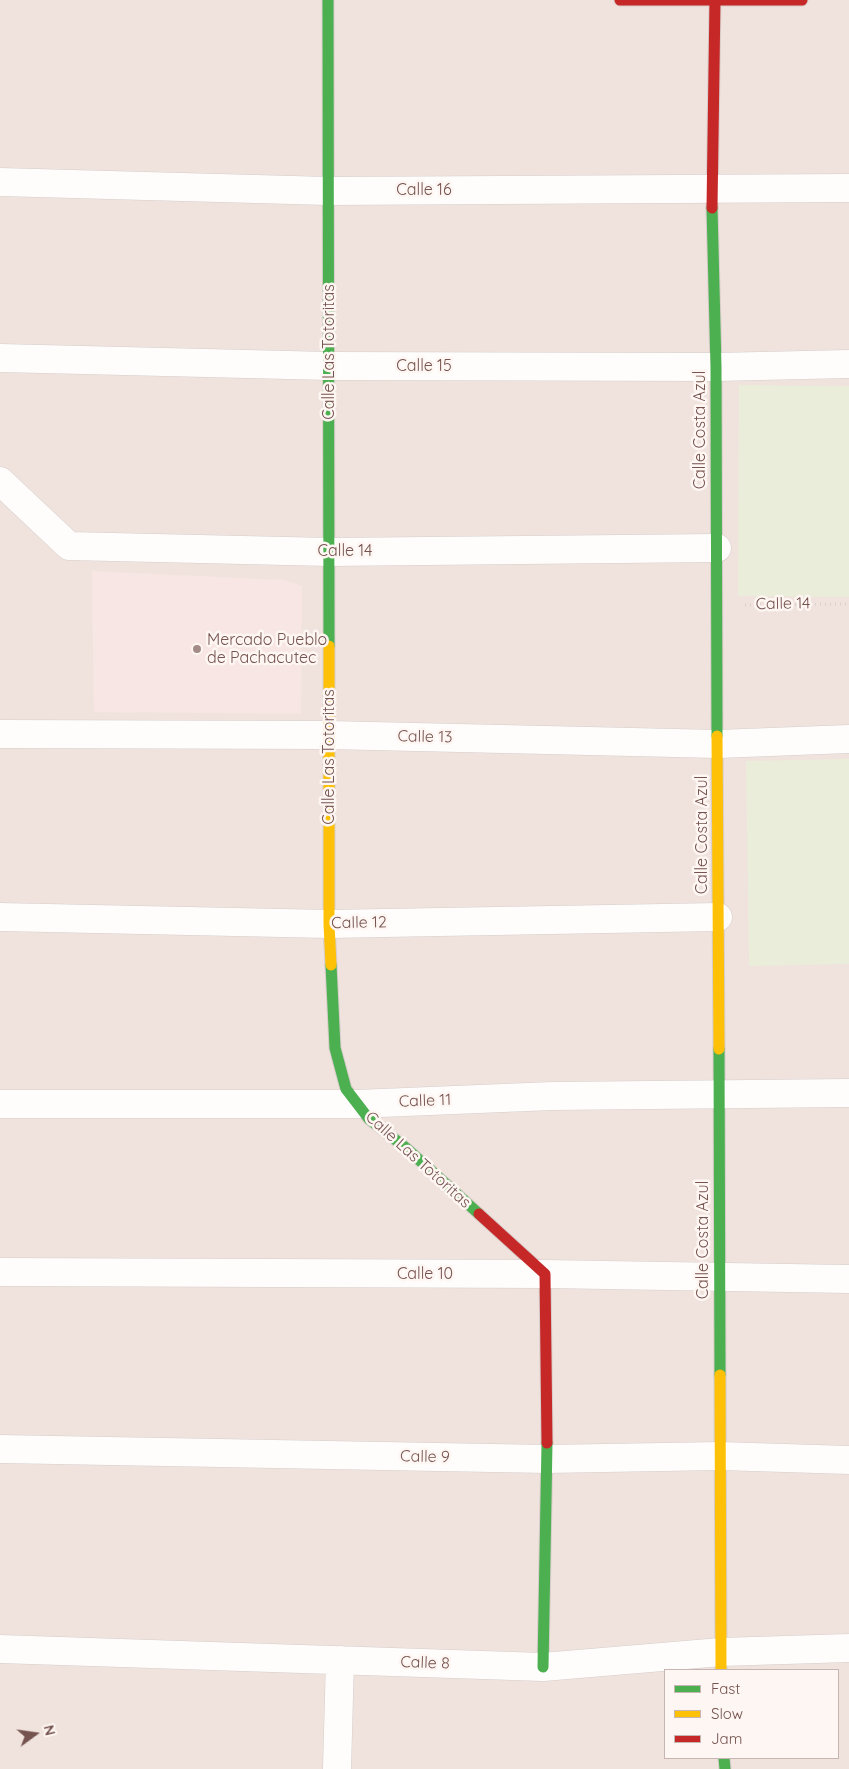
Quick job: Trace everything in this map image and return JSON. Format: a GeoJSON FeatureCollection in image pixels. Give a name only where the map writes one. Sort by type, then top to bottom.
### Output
{"type":"FeatureCollection","features":[{"type":"Feature","properties":{"kind":"street","name":"Calle Las Totoritas"},"geometry":{"type":"LineString","coordinates":[[328,0],[329,924],[335,1048],[346,1089],[368,1119],[406,1148],[545,1274]]}},
{"type":"Feature","properties":{"kind":"street"},"geometry":{"type":"LineString","coordinates":[[620,0],[802,0]]}},
{"type":"Feature","properties":{"kind":"street","name":"Calle Costa Azul"},"geometry":{"type":"LineString","coordinates":[[714,1],[712,188],[718,605],[721,1661]]}},
{"type":"Feature","properties":{"kind":"street","name":"Calle 16"},"geometry":{"type":"LineString","coordinates":[[0,182],[328,191],[849,188]]}},
{"type":"Feature","properties":{"kind":"street","name":"Calle 15"},"geometry":{"type":"LineString","coordinates":[[0,358],[329,366],[716,367],[849,364]]}},
{"type":"Feature","properties":{"kind":"street","name":"Calle 14"},"geometry":{"type":"LineString","coordinates":[[0,481],[70,546],[329,552],[717,548]]}},
{"type":"Feature","properties":{"kind":"street","name":"Calle 13"},"geometry":{"type":"LineString","coordinates":[[0,734],[329,735],[718,744],[849,739]]}},
{"type":"Feature","properties":{"kind":"street","name":"Calle 12"},"geometry":{"type":"LineString","coordinates":[[0,917],[329,924],[718,917]]}},
{"type":"Feature","properties":{"kind":"street","name":"Calle 11"},"geometry":{"type":"LineString","coordinates":[[0,1104],[357,1104],[552,1096],[849,1093]]}},
{"type":"Feature","properties":{"kind":"street","name":"Calle 10"},"geometry":{"type":"LineString","coordinates":[[0,1272],[545,1274],[849,1279]]}},
{"type":"Feature","properties":{"kind":"street"},"geometry":{"type":"LineString","coordinates":[[543,1667],[547,1459],[545,1274]]}},
{"type":"Feature","properties":{"kind":"street","name":"Calle 9"},"geometry":{"type":"LineString","coordinates":[[0,1449],[547,1459],[720,1456],[849,1460]]}},
{"type":"Feature","properties":{"kind":"street","name":"Calle 8"},"geometry":{"type":"LineString","coordinates":[[0,1649],[543,1667],[721,1661],[849,1648]]}},
{"type":"Feature","properties":{"kind":"street"},"geometry":{"type":"LineString","coordinates":[[337,1769],[340,1660]]}},
{"type":"Feature","properties":{"kind":"path","name":"Calle 14"},"geometry":{"type":"LineString","coordinates":[[718,605],[849,604]]}},
{"type":"Feature","properties":{"kind":"shaded area"},"geometry":{"type":"Polygon","coordinates":[[[0,0],[849,0],[849,1769],[0,1769],[0,0]]]}},
{"type":"Feature","properties":{"kind":"shaded area","name":"Mercado Pueblo de Pachacutec"},"geometry":{"type":"Polygon","coordinates":[[[92,571],[285,580],[302,586],[301,714],[94,712],[92,571]]]}},
{"type":"Feature","properties":{"kind":"green space"},"geometry":{"type":"Polygon","coordinates":[[[739,385],[849,386],[849,597],[738,596],[739,385]]]}},
{"type":"Feature","properties":{"kind":"green space"},"geometry":{"type":"Polygon","coordinates":[[[849,759],[849,964],[749,966],[746,761],[849,759]]]}},
{"type":"Feature","properties":{"kind":"traffic: fast"},"geometry":{"type":"LineString","coordinates":[[328,0],[329,646]]}},
{"type":"Feature","properties":{"kind":"traffic: fast"},"geometry":{"type":"LineString","coordinates":[[712,208],[716,367],[717,736]]}},
{"type":"Feature","properties":{"kind":"traffic: fast"},"geometry":{"type":"LineString","coordinates":[[331,965],[335,1048],[346,1089],[369,1119],[406,1148],[479,1214]]}},
{"type":"Feature","properties":{"kind":"traffic: fast"},"geometry":{"type":"LineString","coordinates":[[719,1049],[720,1375]]}},
{"type":"Feature","properties":{"kind":"traffic: fast"},"geometry":{"type":"LineString","coordinates":[[543,1667],[547,1443]]}},
{"type":"Feature","properties":{"kind":"traffic: fast"},"geometry":{"type":"LineString","coordinates":[[724,1759],[725,1769]]}},
{"type":"Feature","properties":{"kind":"traffic: slow"},"geometry":{"type":"LineString","coordinates":[[329,646],[329,924],[331,965]]}},
{"type":"Feature","properties":{"kind":"traffic: slow"},"geometry":{"type":"LineString","coordinates":[[717,736],[719,1049]]}},
{"type":"Feature","properties":{"kind":"traffic: slow"},"geometry":{"type":"LineString","coordinates":[[720,1375],[721,1669]]}},
{"type":"Feature","properties":{"kind":"traffic: jam"},"geometry":{"type":"LineString","coordinates":[[620,0],[802,0]]}},
{"type":"Feature","properties":{"kind":"traffic: jam"},"geometry":{"type":"LineString","coordinates":[[712,208],[715,0]]}},
{"type":"Feature","properties":{"kind":"traffic: jam"},"geometry":{"type":"LineString","coordinates":[[479,1214],[545,1274],[547,1443]]}},
{"type":"Feature","properties":{"kind":"place","name":"Mercado Pueblo de Pachacutec"},"geometry":{"type":"Point","coordinates":[197,649]}}]}
